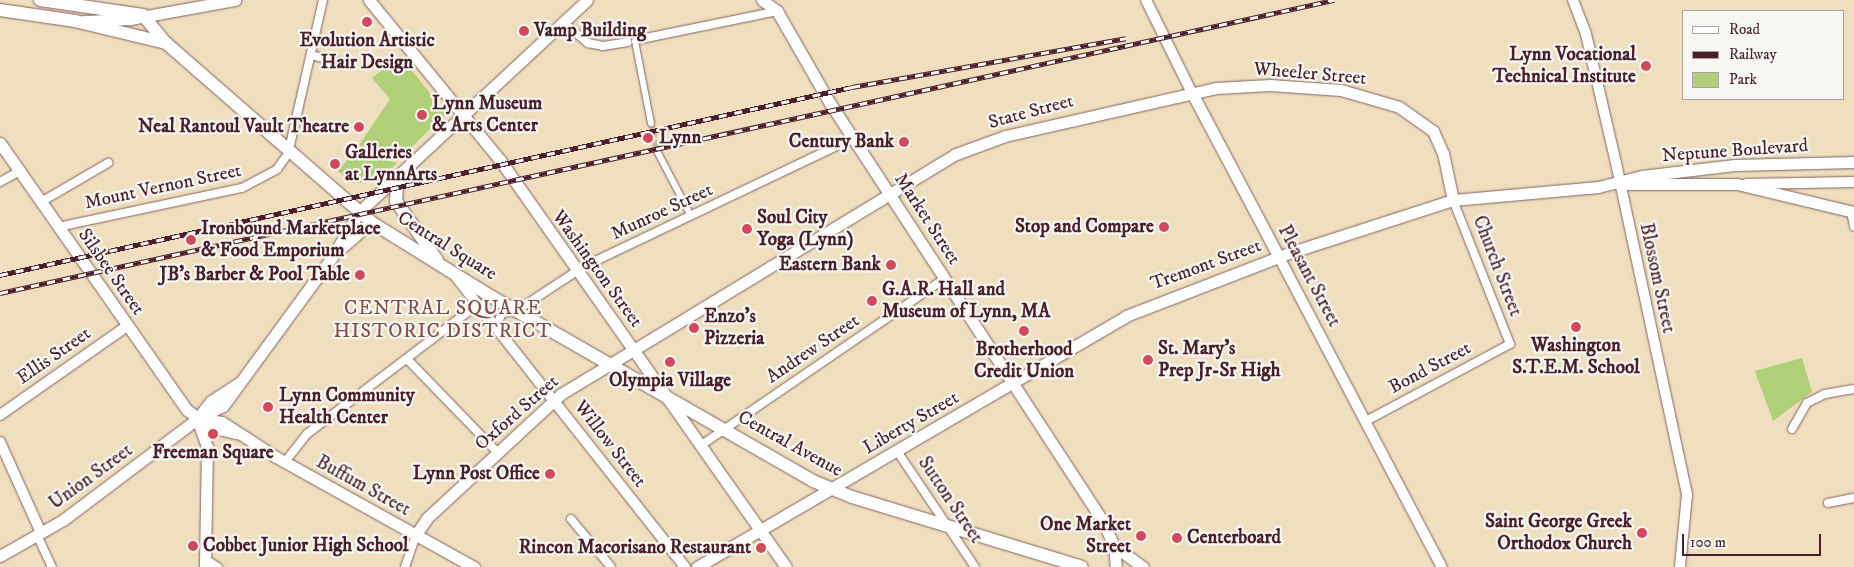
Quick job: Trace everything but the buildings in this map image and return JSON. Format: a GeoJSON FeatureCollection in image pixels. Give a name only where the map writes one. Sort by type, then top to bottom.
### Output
{"type":"FeatureCollection","features":[{"type":"Feature","properties":{"kind":"main road"},"geometry":{"type":"LineString","coordinates":[[40,0],[143,15]]}},
{"type":"Feature","properties":{"kind":"main road"},"geometry":{"type":"LineString","coordinates":[[75,21],[143,15],[235,0]]}},
{"type":"Feature","properties":{"kind":"main road","name":"Washington Street"},"geometry":{"type":"LineString","coordinates":[[369,0],[464,116],[578,270],[786,567]]}},
{"type":"Feature","properties":{"kind":"main road","name":"Union Street"},"geometry":{"type":"LineString","coordinates":[[0,556],[39,534],[197,419],[211,401],[243,381],[332,257],[359,212],[587,0]]}},
{"type":"Feature","properties":{"kind":"main road","name":"Market Street"},"geometry":{"type":"LineString","coordinates":[[762,0],[777,6],[854,138],[1104,523],[1114,546],[1116,567]]}},
{"type":"Feature","properties":{"kind":"main road"},"geometry":{"type":"LineString","coordinates":[[0,10],[75,21],[166,43]]}},
{"type":"Feature","properties":{"kind":"main road","name":"Central Square"},"geometry":{"type":"LineString","coordinates":[[143,15],[166,43],[371,222],[516,311]]}},
{"type":"Feature","properties":{"kind":"main road","name":"Wheeler Street"},"geometry":{"type":"LineString","coordinates":[[1192,93],[1270,85],[1379,98],[1413,113],[1432,131],[1443,153],[1453,200]]}},
{"type":"Feature","properties":{"kind":"main road","name":"State Street"},"geometry":{"type":"LineString","coordinates":[[892,196],[956,154],[996,139],[1192,93]]}},
{"type":"Feature","properties":{"kind":"main road","name":"Pleasant Street"},"geometry":{"type":"LineString","coordinates":[[1192,93],[1279,257]]}},
{"type":"Feature","properties":{"kind":"main road","name":"Silsbee Street"},"geometry":{"type":"LineString","coordinates":[[0,143],[127,326],[197,419],[207,447],[205,563]]}},
{"type":"Feature","properties":{"kind":"main road","name":"Neptune Boulevard"},"geometry":{"type":"LineString","coordinates":[[1620,184],[1642,176],[1734,165],[1854,162]]}},
{"type":"Feature","properties":{"kind":"main road"},"geometry":{"type":"LineString","coordinates":[[411,164],[398,186],[396,201],[440,264]]}},
{"type":"Feature","properties":{"kind":"main road","name":"Neptune Boulevard"},"geometry":{"type":"LineString","coordinates":[[1453,200],[1620,184],[1737,184]]}},
{"type":"Feature","properties":{"kind":"main road"},"geometry":{"type":"LineString","coordinates":[[1737,184],[1852,211]]}},
{"type":"Feature","properties":{"kind":"main road","name":"Oxford Street"},"geometry":{"type":"LineString","coordinates":[[417,533],[427,518],[553,400],[892,196]]}},
{"type":"Feature","properties":{"kind":"main road","name":"Tremont Street"},"geometry":{"type":"LineString","coordinates":[[1013,383],[1148,305],[1279,257],[1453,200]]}},
{"type":"Feature","properties":{"kind":"main road","name":"Union Street"},"geometry":{"type":"LineString","coordinates":[[332,257],[371,222]]}},
{"type":"Feature","properties":{"kind":"main road","name":"Central Avenue"},"geometry":{"type":"LineString","coordinates":[[516,311],[832,490],[1067,566],[1082,567]]}},
{"type":"Feature","properties":{"kind":"main road","name":"Liberty Street"},"geometry":{"type":"LineString","coordinates":[[697,567],[1013,383]]}},
{"type":"Feature","properties":{"kind":"main road","name":"Buffum Street"},"geometry":{"type":"LineString","coordinates":[[197,419],[219,420],[285,462],[417,533],[474,567]]}},
{"type":"Feature","properties":{"kind":"main road"},"geometry":{"type":"LineString","coordinates":[[1114,546],[1143,567]]}},
{"type":"Feature","properties":{"kind":"street"},"geometry":{"type":"LineString","coordinates":[[290,150],[323,0]]}},
{"type":"Feature","properties":{"kind":"street","name":"Pleasant Street"},"geometry":{"type":"LineString","coordinates":[[1146,0],[1192,93]]}},
{"type":"Feature","properties":{"kind":"street","name":"Blossom Street"},"geometry":{"type":"LineString","coordinates":[[1573,0],[1586,34],[1687,494],[1680,567]]}},
{"type":"Feature","properties":{"kind":"street"},"geometry":{"type":"LineString","coordinates":[[563,22],[588,43],[603,46],[635,41],[777,6]]}},
{"type":"Feature","properties":{"kind":"street"},"geometry":{"type":"LineString","coordinates":[[635,41],[651,123]]}},
{"type":"Feature","properties":{"kind":"street"},"geometry":{"type":"LineString","coordinates":[[311,55],[346,64]]}},
{"type":"Feature","properties":{"kind":"street","name":"Munroe Street"},"geometry":{"type":"LineString","coordinates":[[496,327],[502,313],[516,311],[578,270],[854,138]]}},
{"type":"Feature","properties":{"kind":"street","name":"Mount Vernon Street"},"geometry":{"type":"LineString","coordinates":[[58,227],[248,186],[277,169],[290,150]]}},
{"type":"Feature","properties":{"kind":"street"},"geometry":{"type":"LineString","coordinates":[[657,150],[691,216]]}},
{"type":"Feature","properties":{"kind":"street"},"geometry":{"type":"LineString","coordinates":[[41,202],[108,163]]}},
{"type":"Feature","properties":{"kind":"street"},"geometry":{"type":"LineString","coordinates":[[0,182],[20,171]]}},
{"type":"Feature","properties":{"kind":"street","name":"Neptune Boulevard"},"geometry":{"type":"LineString","coordinates":[[1737,184],[1854,182]]}},
{"type":"Feature","properties":{"kind":"street","name":"Church Street"},"geometry":{"type":"LineString","coordinates":[[1453,200],[1510,344]]}},
{"type":"Feature","properties":{"kind":"street"},"geometry":{"type":"LineString","coordinates":[[1852,211],[1854,227]]}},
{"type":"Feature","properties":{"kind":"street","name":"Pleasant Street"},"geometry":{"type":"LineString","coordinates":[[1279,257],[1442,567]]}},
{"type":"Feature","properties":{"kind":"street","name":"Willow Street"},"geometry":{"type":"LineString","coordinates":[[452,272],[684,567]]}},
{"type":"Feature","properties":{"kind":"street","name":"Andrew Street"},"geometry":{"type":"LineString","coordinates":[[700,446],[945,278]]}},
{"type":"Feature","properties":{"kind":"street"},"geometry":{"type":"LineString","coordinates":[[285,462],[307,434],[478,304]]}},
{"type":"Feature","properties":{"kind":"street","name":"Ellis Street"},"geometry":{"type":"LineString","coordinates":[[0,415],[127,326]]}},
{"type":"Feature","properties":{"kind":"street","name":"Bond Street"},"geometry":{"type":"LineString","coordinates":[[1366,421],[1510,344]]}},
{"type":"Feature","properties":{"kind":"street"},"geometry":{"type":"LineString","coordinates":[[407,358],[497,452]]}},
{"type":"Feature","properties":{"kind":"street"},"geometry":{"type":"LineString","coordinates":[[1792,429],[1807,403],[1825,394],[1854,389]]}},
{"type":"Feature","properties":{"kind":"street"},"geometry":{"type":"LineString","coordinates":[[0,442],[52,567]]}},
{"type":"Feature","properties":{"kind":"street","name":"Sutton Street"},"geometry":{"type":"LineString","coordinates":[[898,451],[975,567]]}},
{"type":"Feature","properties":{"kind":"street"},"geometry":{"type":"LineString","coordinates":[[1828,503],[1854,498]]}},
{"type":"Feature","properties":{"kind":"street"},"geometry":{"type":"LineString","coordinates":[[571,519],[611,567]]}},
{"type":"Feature","properties":{"kind":"street","name":"Oxford Street"},"geometry":{"type":"LineString","coordinates":[[405,567],[417,533]]}},
{"type":"Feature","properties":{"kind":"street"},"geometry":{"type":"LineString","coordinates":[[205,563],[218,567]]}},
{"type":"Feature","properties":{"kind":"green space"},"geometry":{"type":"Polygon","coordinates":[[[400,55],[446,114],[397,161],[357,148],[390,99],[372,78],[400,55]]]}},
{"type":"Feature","properties":{"kind":"green space"},"geometry":{"type":"Polygon","coordinates":[[[356,149],[397,163],[377,182],[353,183],[338,171],[356,149]]]}},
{"type":"Feature","properties":{"kind":"green space"},"geometry":{"type":"Polygon","coordinates":[[[1802,358],[1812,392],[1773,421],[1755,371],[1802,358]]]}},
{"type":"Feature","properties":{"kind":"tunnel"},"geometry":{"type":"LineString","coordinates":[[651,123],[657,151]]}},
{"type":"Feature","properties":{"kind":"railway"},"geometry":{"type":"LineString","coordinates":[[0,293],[1334,0]]}},
{"type":"Feature","properties":{"kind":"railway"},"geometry":{"type":"LineString","coordinates":[[0,275],[852,87],[1126,38]]}},
{"type":"Feature","properties":{"kind":"place","name":"Evolution Artistic Hair Design"},"geometry":{"type":"Point","coordinates":[367,22]}},
{"type":"Feature","properties":{"kind":"place","name":"Vamp Building"},"geometry":{"type":"Point","coordinates":[524,31]}},
{"type":"Feature","properties":{"kind":"place","name":"Lynn Vocational Technical Institute"},"geometry":{"type":"Point","coordinates":[1646,66]}},
{"type":"Feature","properties":{"kind":"place","name":"Lynn Museum & Arts Center"},"geometry":{"type":"Point","coordinates":[422,115]}},
{"type":"Feature","properties":{"kind":"place","name":"Neal Rantoul Vault Theatre"},"geometry":{"type":"Point","coordinates":[359,127]}},
{"type":"Feature","properties":{"kind":"place","name":"Lynn"},"geometry":{"type":"Point","coordinates":[648,138]}},
{"type":"Feature","properties":{"kind":"place","name":"Century Bank"},"geometry":{"type":"Point","coordinates":[904,142]}},
{"type":"Feature","properties":{"kind":"place","name":"Galleries at LynnArts"},"geometry":{"type":"Point","coordinates":[335,164]}},
{"type":"Feature","properties":{"kind":"place","name":"Stop and Compare"},"geometry":{"type":"Point","coordinates":[1164,227]}},
{"type":"Feature","properties":{"kind":"place","name":"Soul City Yoga (Lynn)"},"geometry":{"type":"Point","coordinates":[747,229]}},
{"type":"Feature","properties":{"kind":"place","name":"Ironbound Marketplace & Food Emporium"},"geometry":{"type":"Point","coordinates":[191,240]}},
{"type":"Feature","properties":{"kind":"place","name":"Eastern Bank"},"geometry":{"type":"Point","coordinates":[891,265]}},
{"type":"Feature","properties":{"kind":"place","name":"JB's Barber & Pool Table"},"geometry":{"type":"Point","coordinates":[360,275]}},
{"type":"Feature","properties":{"kind":"place","name":"G.A.R. Hall and Museum of Lynn, MA"},"geometry":{"type":"Point","coordinates":[872,301]}},
{"type":"Feature","properties":{"kind":"place","name":"Washington S.T.E.M. School"},"geometry":{"type":"Point","coordinates":[1576,327]}},
{"type":"Feature","properties":{"kind":"place","name":"Enzo's Pizzeria"},"geometry":{"type":"Point","coordinates":[694,328]}},
{"type":"Feature","properties":{"kind":"place","name":"Brotherhood Credit Union"},"geometry":{"type":"Point","coordinates":[1024,331]}},
{"type":"Feature","properties":{"kind":"place","name":"St. Mary's Prep Jr-Sr High"},"geometry":{"type":"Point","coordinates":[1148,360]}},
{"type":"Feature","properties":{"kind":"place","name":"Olympia Village"},"geometry":{"type":"Point","coordinates":[670,362]}},
{"type":"Feature","properties":{"kind":"place","name":"Lynn Community Health Center"},"geometry":{"type":"Point","coordinates":[268,407]}},
{"type":"Feature","properties":{"kind":"place","name":"Freeman Square"},"geometry":{"type":"Point","coordinates":[213,434]}},
{"type":"Feature","properties":{"kind":"place","name":"Lynn Post Office"},"geometry":{"type":"Point","coordinates":[550,474]}},
{"type":"Feature","properties":{"kind":"place","name":"Saint George Greek Orthodox Church"},"geometry":{"type":"Point","coordinates":[1642,533]}},
{"type":"Feature","properties":{"kind":"place","name":"One Market Street"},"geometry":{"type":"Point","coordinates":[1141,536]}},
{"type":"Feature","properties":{"kind":"place","name":"Centerboard"},"geometry":{"type":"Point","coordinates":[1177,538]}},
{"type":"Feature","properties":{"kind":"place","name":"Cobbet Junior High School"},"geometry":{"type":"Point","coordinates":[193,546]}},
{"type":"Feature","properties":{"kind":"place","name":"Rincon Macorisano Restaurant"},"geometry":{"type":"Point","coordinates":[761,548]}},
{"type":"Feature","properties":{"kind":"district","name":"CENTRAL SQUARE HISTORIC DISTRICT"},"geometry":{"type":"Point","coordinates":[443,320]}}]}
